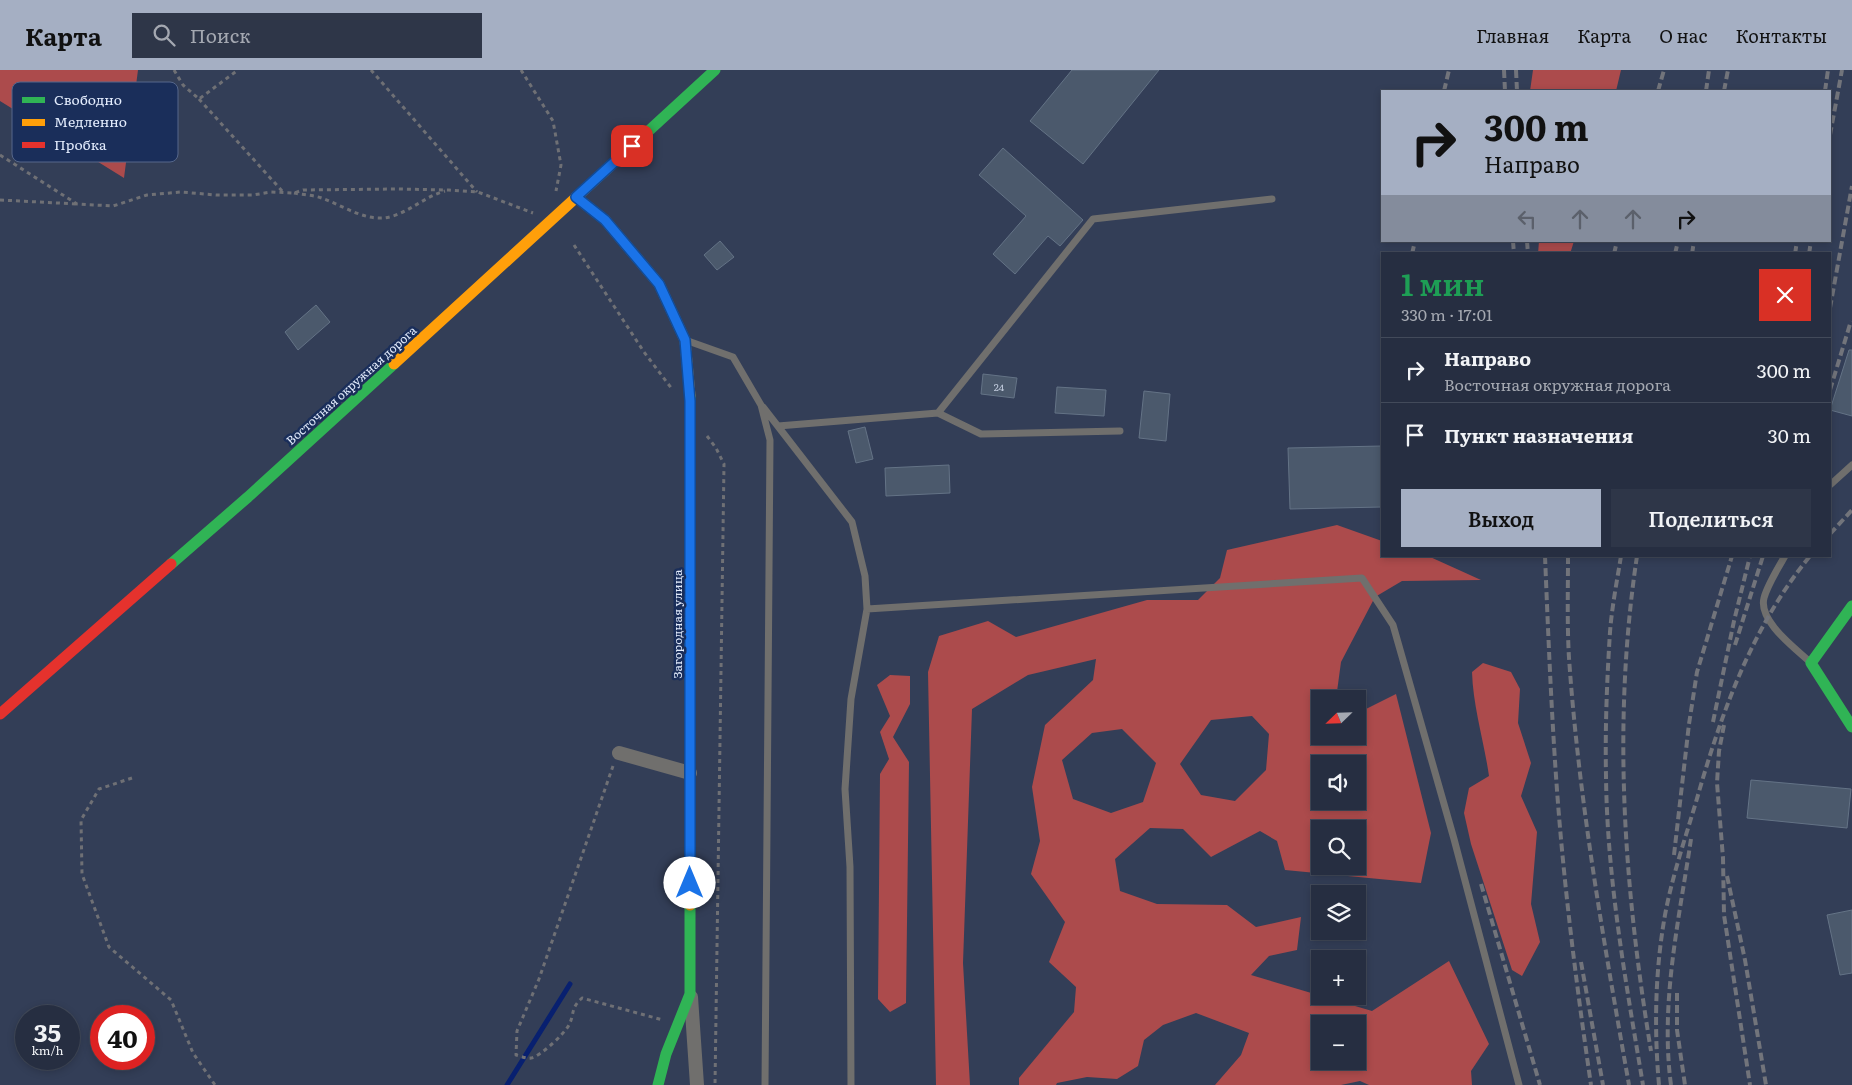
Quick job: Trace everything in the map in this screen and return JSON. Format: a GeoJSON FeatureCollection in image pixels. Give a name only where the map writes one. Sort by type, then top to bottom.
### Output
{"type":"FeatureCollection","features":[{"type":"Feature","properties":{"kind":"street","name":"Восточная окружная дорога"},"geometry":{"type":"LineString","coordinates":[[0,714],[248,497],[715,70]]}},
{"type":"Feature","properties":{"kind":"street","name":"Загородная улица"},"geometry":{"type":"LineString","coordinates":[[576,197],[605,220],[659,284],[685,340],[690,401],[690,994],[666,1054],[658,1085]]}},
{"type":"Feature","properties":{"kind":"street"},"geometry":{"type":"LineString","coordinates":[[1852,606],[1811,663],[1852,727]]}},
{"type":"Feature","properties":{"kind":"street"},"geometry":{"type":"LineString","coordinates":[[619,753],[690,773]]}},
{"type":"Feature","properties":{"kind":"street"},"geometry":{"type":"LineString","coordinates":[[690,994],[697,1085]]}},
{"type":"Feature","properties":{"kind":"lane"},"geometry":{"type":"LineString","coordinates":[[938,413],[1093,219],[1272,199]]}},
{"type":"Feature","properties":{"kind":"lane"},"geometry":{"type":"LineString","coordinates":[[685,340],[733,356],[761,405],[852,522],[865,576],[867,609],[851,699],[845,789],[850,867],[851,1085]]}},
{"type":"Feature","properties":{"kind":"lane"},"geometry":{"type":"LineString","coordinates":[[761,405],[770,440],[765,1085]]}},
{"type":"Feature","properties":{"kind":"lane"},"geometry":{"type":"LineString","coordinates":[[778,426],[938,413],[981,434],[1120,431]]}},
{"type":"Feature","properties":{"kind":"lane"},"geometry":{"type":"LineString","coordinates":[[1831,484],[1852,465]]}},
{"type":"Feature","properties":{"kind":"lane"},"geometry":{"type":"LineString","coordinates":[[1784,557],[1764,598],[1763,609],[1767,619],[1811,663]]}},
{"type":"Feature","properties":{"kind":"lane"},"geometry":{"type":"LineString","coordinates":[[867,609],[1362,578],[1393,625],[1454,839],[1520,1085]]}},
{"type":"Feature","properties":{"kind":"path"},"geometry":{"type":"LineString","coordinates":[[174,70],[183,85],[199,99],[283,192]]}},
{"type":"Feature","properties":{"kind":"path"},"geometry":{"type":"LineString","coordinates":[[199,99],[238,70]]}},
{"type":"Feature","properties":{"kind":"path"},"geometry":{"type":"LineString","coordinates":[[371,70],[478,192]]}},
{"type":"Feature","properties":{"kind":"path"},"geometry":{"type":"LineString","coordinates":[[521,70],[553,121],[561,165],[556,193]]}},
{"type":"Feature","properties":{"kind":"path"},"geometry":{"type":"LineString","coordinates":[[0,155],[77,204]]}},
{"type":"Feature","properties":{"kind":"path"},"geometry":{"type":"LineString","coordinates":[[294,193],[302,190],[450,190],[478,192],[551,220]]}},
{"type":"Feature","properties":{"kind":"path"},"geometry":{"type":"LineString","coordinates":[[0,200],[113,206],[147,195],[181,192],[216,195],[253,195],[283,192],[322,198],[364,216],[378,219],[393,216],[431,195],[450,190]]}},
{"type":"Feature","properties":{"kind":"path"},"geometry":{"type":"LineString","coordinates":[[619,753],[539,979],[517,1031],[516,1055],[529,1059],[537,1056],[551,1045],[569,1025],[574,1005],[582,998],[678,1024]]}},
{"type":"Feature","properties":{"kind":"path"},"geometry":{"type":"LineString","coordinates":[[132,778],[99,789],[80,820],[82,874],[109,947],[172,1000],[193,1053],[215,1085]]}},
{"type":"Feature","properties":{"kind":"shaded area"},"geometry":{"type":"Polygon","coordinates":[[[0,70],[138,70],[136,82],[12,82],[12,108],[0,101],[0,70]]]}},
{"type":"Feature","properties":{"kind":"shaded area"},"geometry":{"type":"Polygon","coordinates":[[[1533,70],[1621,70],[1616,90],[1530,90],[1533,70]]]}},
{"type":"Feature","properties":{"kind":"shaded area"},"geometry":{"type":"Polygon","coordinates":[[[98,162],[126,162],[124,178],[98,162]]]}},
{"type":"Feature","properties":{"kind":"shaded area"},"geometry":{"type":"Polygon","coordinates":[[[1539,242],[1574,242],[1571,252],[1538,252],[1539,242]]]}},
{"type":"Feature","properties":{"kind":"shaded area"},"geometry":{"type":"Polygon","coordinates":[[[1337,525],[1381,541],[1381,557],[1430,557],[1481,580],[1402,581],[1375,597],[1341,662],[1337,690],[1311,690],[1311,745],[1366,745],[1366,709],[1396,694],[1431,833],[1421,883],[1337,875],[1366,875],[1366,820],[1311,820],[1311,872],[1285,870],[1277,841],[1260,831],[1211,857],[1183,829],[1150,828],[1115,859],[1120,891],[1157,904],[1227,905],[1256,927],[1301,917],[1297,950],[1269,956],[1251,975],[1311,993],[1311,1005],[1352,1005],[1372,1011],[1449,961],[1489,1044],[1471,1071],[1472,1085],[1369,1085],[1360,1081],[1341,1085],[1215,1085],[1241,1055],[1249,1033],[1196,1013],[1163,1025],[1144,1040],[1138,1066],[1117,1079],[1087,1077],[1057,1083],[1056,1085],[1019,1085],[1019,1078],[1074,1012],[1076,987],[1049,962],[1065,922],[1031,874],[1040,841],[1032,787],[1045,725],[1093,680],[1096,659],[1028,675],[972,709],[963,963],[970,1085],[936,1085],[928,672],[939,636],[988,621],[1016,637],[1147,600],[1198,600],[1220,578],[1227,550],[1337,525]],[[1252,716],[1211,720],[1180,764],[1201,795],[1235,801],[1266,770],[1269,734],[1252,716]],[[1122,729],[1092,733],[1062,760],[1073,799],[1111,813],[1143,802],[1156,763],[1122,729]]]}},
{"type":"Feature","properties":{"kind":"shaded area"},"geometry":{"type":"Polygon","coordinates":[[[1483,663],[1511,672],[1520,689],[1518,723],[1531,763],[1521,796],[1537,832],[1531,904],[1540,942],[1522,976],[1512,970],[1471,844],[1464,813],[1469,788],[1489,776],[1474,698],[1472,672],[1483,663]]]}},
{"type":"Feature","properties":{"kind":"shaded area"},"geometry":{"type":"Polygon","coordinates":[[[890,675],[910,676],[910,704],[893,737],[909,762],[906,1003],[890,1012],[878,999],[880,774],[889,759],[880,732],[890,716],[877,685],[890,675]]]}},
{"type":"Feature","properties":{"kind":"building"},"geometry":{"type":"Polygon","coordinates":[[[1072,70],[1159,70],[1083,164],[1030,121],[1072,70]]]}},
{"type":"Feature","properties":{"kind":"building"},"geometry":{"type":"Polygon","coordinates":[[[1003,148],[1083,220],[1060,246],[1048,236],[1015,274],[993,254],[1026,216],[979,175],[1003,148]]]}},
{"type":"Feature","properties":{"kind":"building"},"geometry":{"type":"Polygon","coordinates":[[[720,241],[734,257],[717,270],[704,255],[720,241]]]}},
{"type":"Feature","properties":{"kind":"building"},"geometry":{"type":"Polygon","coordinates":[[[316,305],[330,322],[298,350],[285,332],[316,305]]]}},
{"type":"Feature","properties":{"kind":"building"},"geometry":{"type":"Polygon","coordinates":[[[1849,350],[1852,350],[1852,416],[1831,410],[1849,350]]]}},
{"type":"Feature","properties":{"kind":"building"},"geometry":{"type":"Polygon","coordinates":[[[983,374],[1017,378],[1014,398],[981,394],[983,374]]]}},
{"type":"Feature","properties":{"kind":"building"},"geometry":{"type":"Polygon","coordinates":[[[1057,387],[1106,390],[1104,416],[1055,413],[1057,387]]]}},
{"type":"Feature","properties":{"kind":"building"},"geometry":{"type":"Polygon","coordinates":[[[1144,391],[1170,394],[1166,441],[1139,438],[1144,391]]]}},
{"type":"Feature","properties":{"kind":"building"},"geometry":{"type":"Polygon","coordinates":[[[865,427],[873,459],[856,463],[848,431],[865,427]]]}},
{"type":"Feature","properties":{"kind":"building"},"geometry":{"type":"Polygon","coordinates":[[[1381,446],[1381,507],[1290,509],[1288,448],[1381,446]]]}},
{"type":"Feature","properties":{"kind":"building"},"geometry":{"type":"Polygon","coordinates":[[[949,465],[950,493],[886,496],[885,468],[949,465]]]}},
{"type":"Feature","properties":{"kind":"building"},"geometry":{"type":"Polygon","coordinates":[[[1751,780],[1851,789],[1847,828],[1747,818],[1751,780]]]}},
{"type":"Feature","properties":{"kind":"building"},"geometry":{"type":"Polygon","coordinates":[[[1852,910],[1852,973],[1840,975],[1827,915],[1852,910]]]}},
{"type":"Feature","properties":{"kind":"waterway"},"geometry":{"type":"LineString","coordinates":[[507,1085],[570,984]]}},
{"type":"Feature","properties":{"kind":"railway"},"geometry":{"type":"LineString","coordinates":[[1444,90],[1449,70]]}},
{"type":"Feature","properties":{"kind":"railway"},"geometry":{"type":"LineString","coordinates":[[1504,70],[1505,90]]}},
{"type":"Feature","properties":{"kind":"railway"},"geometry":{"type":"LineString","coordinates":[[1516,70],[1517,90]]}},
{"type":"Feature","properties":{"kind":"railway"},"geometry":{"type":"LineString","coordinates":[[1658,90],[1664,70]]}},
{"type":"Feature","properties":{"kind":"railway"},"geometry":{"type":"LineString","coordinates":[[1706,90],[1709,70]]}},
{"type":"Feature","properties":{"kind":"railway"},"geometry":{"type":"LineString","coordinates":[[1724,90],[1728,70]]}},
{"type":"Feature","properties":{"kind":"railway"},"geometry":{"type":"LineString","coordinates":[[1825,90],[1828,70]]}},
{"type":"Feature","properties":{"kind":"railway"},"geometry":{"type":"LineString","coordinates":[[1831,130],[1842,70]]}},
{"type":"Feature","properties":{"kind":"railway"},"geometry":{"type":"LineString","coordinates":[[1831,302],[1852,186]]}},
{"type":"Feature","properties":{"kind":"railway"},"geometry":{"type":"LineString","coordinates":[[1412,252],[1415,242]]}},
{"type":"Feature","properties":{"kind":"railway"},"geometry":{"type":"LineString","coordinates":[[1513,242],[1514,252]]}},
{"type":"Feature","properties":{"kind":"railway"},"geometry":{"type":"LineString","coordinates":[[1527,242],[1528,252]]}},
{"type":"Feature","properties":{"kind":"railway"},"geometry":{"type":"LineString","coordinates":[[1614,252],[1617,242]]}},
{"type":"Feature","properties":{"kind":"railway"},"geometry":{"type":"LineString","coordinates":[[1675,252],[1678,242]]}},
{"type":"Feature","properties":{"kind":"railway"},"geometry":{"type":"LineString","coordinates":[[1692,252],[1694,242]]}},
{"type":"Feature","properties":{"kind":"railway"},"geometry":{"type":"LineString","coordinates":[[1795,252],[1797,242]]}},
{"type":"Feature","properties":{"kind":"railway"},"geometry":{"type":"LineString","coordinates":[[1809,252],[1811,242]]}},
{"type":"Feature","properties":{"kind":"railway"},"geometry":{"type":"LineString","coordinates":[[1831,387],[1851,321]]}},
{"type":"Feature","properties":{"kind":"railway"},"geometry":{"type":"LineString","coordinates":[[1831,533],[1852,510]]}},
{"type":"Feature","properties":{"kind":"railway"},"geometry":{"type":"LineString","coordinates":[[1545,557],[1554,749],[1562,853],[1570,931],[1591,1085]]}},
{"type":"Feature","properties":{"kind":"railway"},"geometry":{"type":"LineString","coordinates":[[1568,557],[1569,658],[1579,766],[1602,925],[1629,1085]]}},
{"type":"Feature","properties":{"kind":"railway"},"geometry":{"type":"LineString","coordinates":[[1621,557],[1610,632],[1606,704],[1607,815],[1618,931],[1643,1085]]}},
{"type":"Feature","properties":{"kind":"railway"},"geometry":{"type":"LineString","coordinates":[[1637,557],[1629,618],[1625,680],[1624,804],[1634,928],[1651,1051]]}},
{"type":"Feature","properties":{"kind":"railway"},"geometry":{"type":"LineString","coordinates":[[1674,855],[1697,672],[1732,557]]}},
{"type":"Feature","properties":{"kind":"railway"},"geometry":{"type":"LineString","coordinates":[[1713,722],[1750,557]]}},
{"type":"Feature","properties":{"kind":"railway"},"geometry":{"type":"LineString","coordinates":[[1735,645],[1763,557]]}},
{"type":"Feature","properties":{"kind":"railway"},"geometry":{"type":"LineString","coordinates":[[1659,1085],[1656,1043],[1657,979],[1665,915],[1679,858],[1716,737],[1740,673],[1771,612],[1809,557]]}},
{"type":"Feature","properties":{"kind":"railway"},"geometry":{"type":"LineString","coordinates":[[1724,725],[1719,751],[1717,783],[1723,858],[1724,915],[1750,1085]]}},
{"type":"Feature","properties":{"kind":"railway"},"geometry":{"type":"LineString","coordinates":[[1671,1085],[1668,1054],[1669,992],[1676,931],[1691,839]]}},
{"type":"Feature","properties":{"kind":"railway"},"geometry":{"type":"LineString","coordinates":[[1727,876],[1745,960],[1766,1085]]}},
{"type":"Feature","properties":{"kind":"railway"},"geometry":{"type":"LineString","coordinates":[[1481,884],[1540,1085]]}},
{"type":"Feature","properties":{"kind":"railway"},"geometry":{"type":"LineString","coordinates":[[1581,962],[1603,1085]]}},
{"type":"Feature","properties":{"kind":"railway"},"geometry":{"type":"LineString","coordinates":[[1677,993],[1677,1030],[1685,1085]]}},
{"type":"Feature","properties":{"kind":"traffic: fast"},"geometry":{"type":"LineString","coordinates":[[617,160],[715,70]]}},
{"type":"Feature","properties":{"kind":"traffic: fast"},"geometry":{"type":"LineString","coordinates":[[171,564],[248,497],[394,364]]}},
{"type":"Feature","properties":{"kind":"traffic: fast"},"geometry":{"type":"LineString","coordinates":[[690,396],[690,700]]}},
{"type":"Feature","properties":{"kind":"traffic: fast"},"geometry":{"type":"LineString","coordinates":[[1852,606],[1811,663],[1852,727]]}},
{"type":"Feature","properties":{"kind":"traffic: fast"},"geometry":{"type":"LineString","coordinates":[[658,1085],[666,1054],[690,994],[690,905]]}},
{"type":"Feature","properties":{"kind":"traffic: slow"},"geometry":{"type":"LineString","coordinates":[[394,364],[617,160]]}},
{"type":"Feature","properties":{"kind":"traffic: slow"},"geometry":{"type":"LineString","coordinates":[[576,197],[605,220],[659,284],[685,340],[690,396]]}},
{"type":"Feature","properties":{"kind":"traffic: slow"},"geometry":{"type":"LineString","coordinates":[[690,700],[690,905]]}},
{"type":"Feature","properties":{"kind":"traffic: jam"},"geometry":{"type":"LineString","coordinates":[[0,714],[171,564]]}},
{"type":"Feature","properties":{"kind":"route"},"geometry":{"type":"LineString","coordinates":[[632,146],[576,197],[605,220],[659,284],[685,340],[690,401],[690,883]]}}]}
